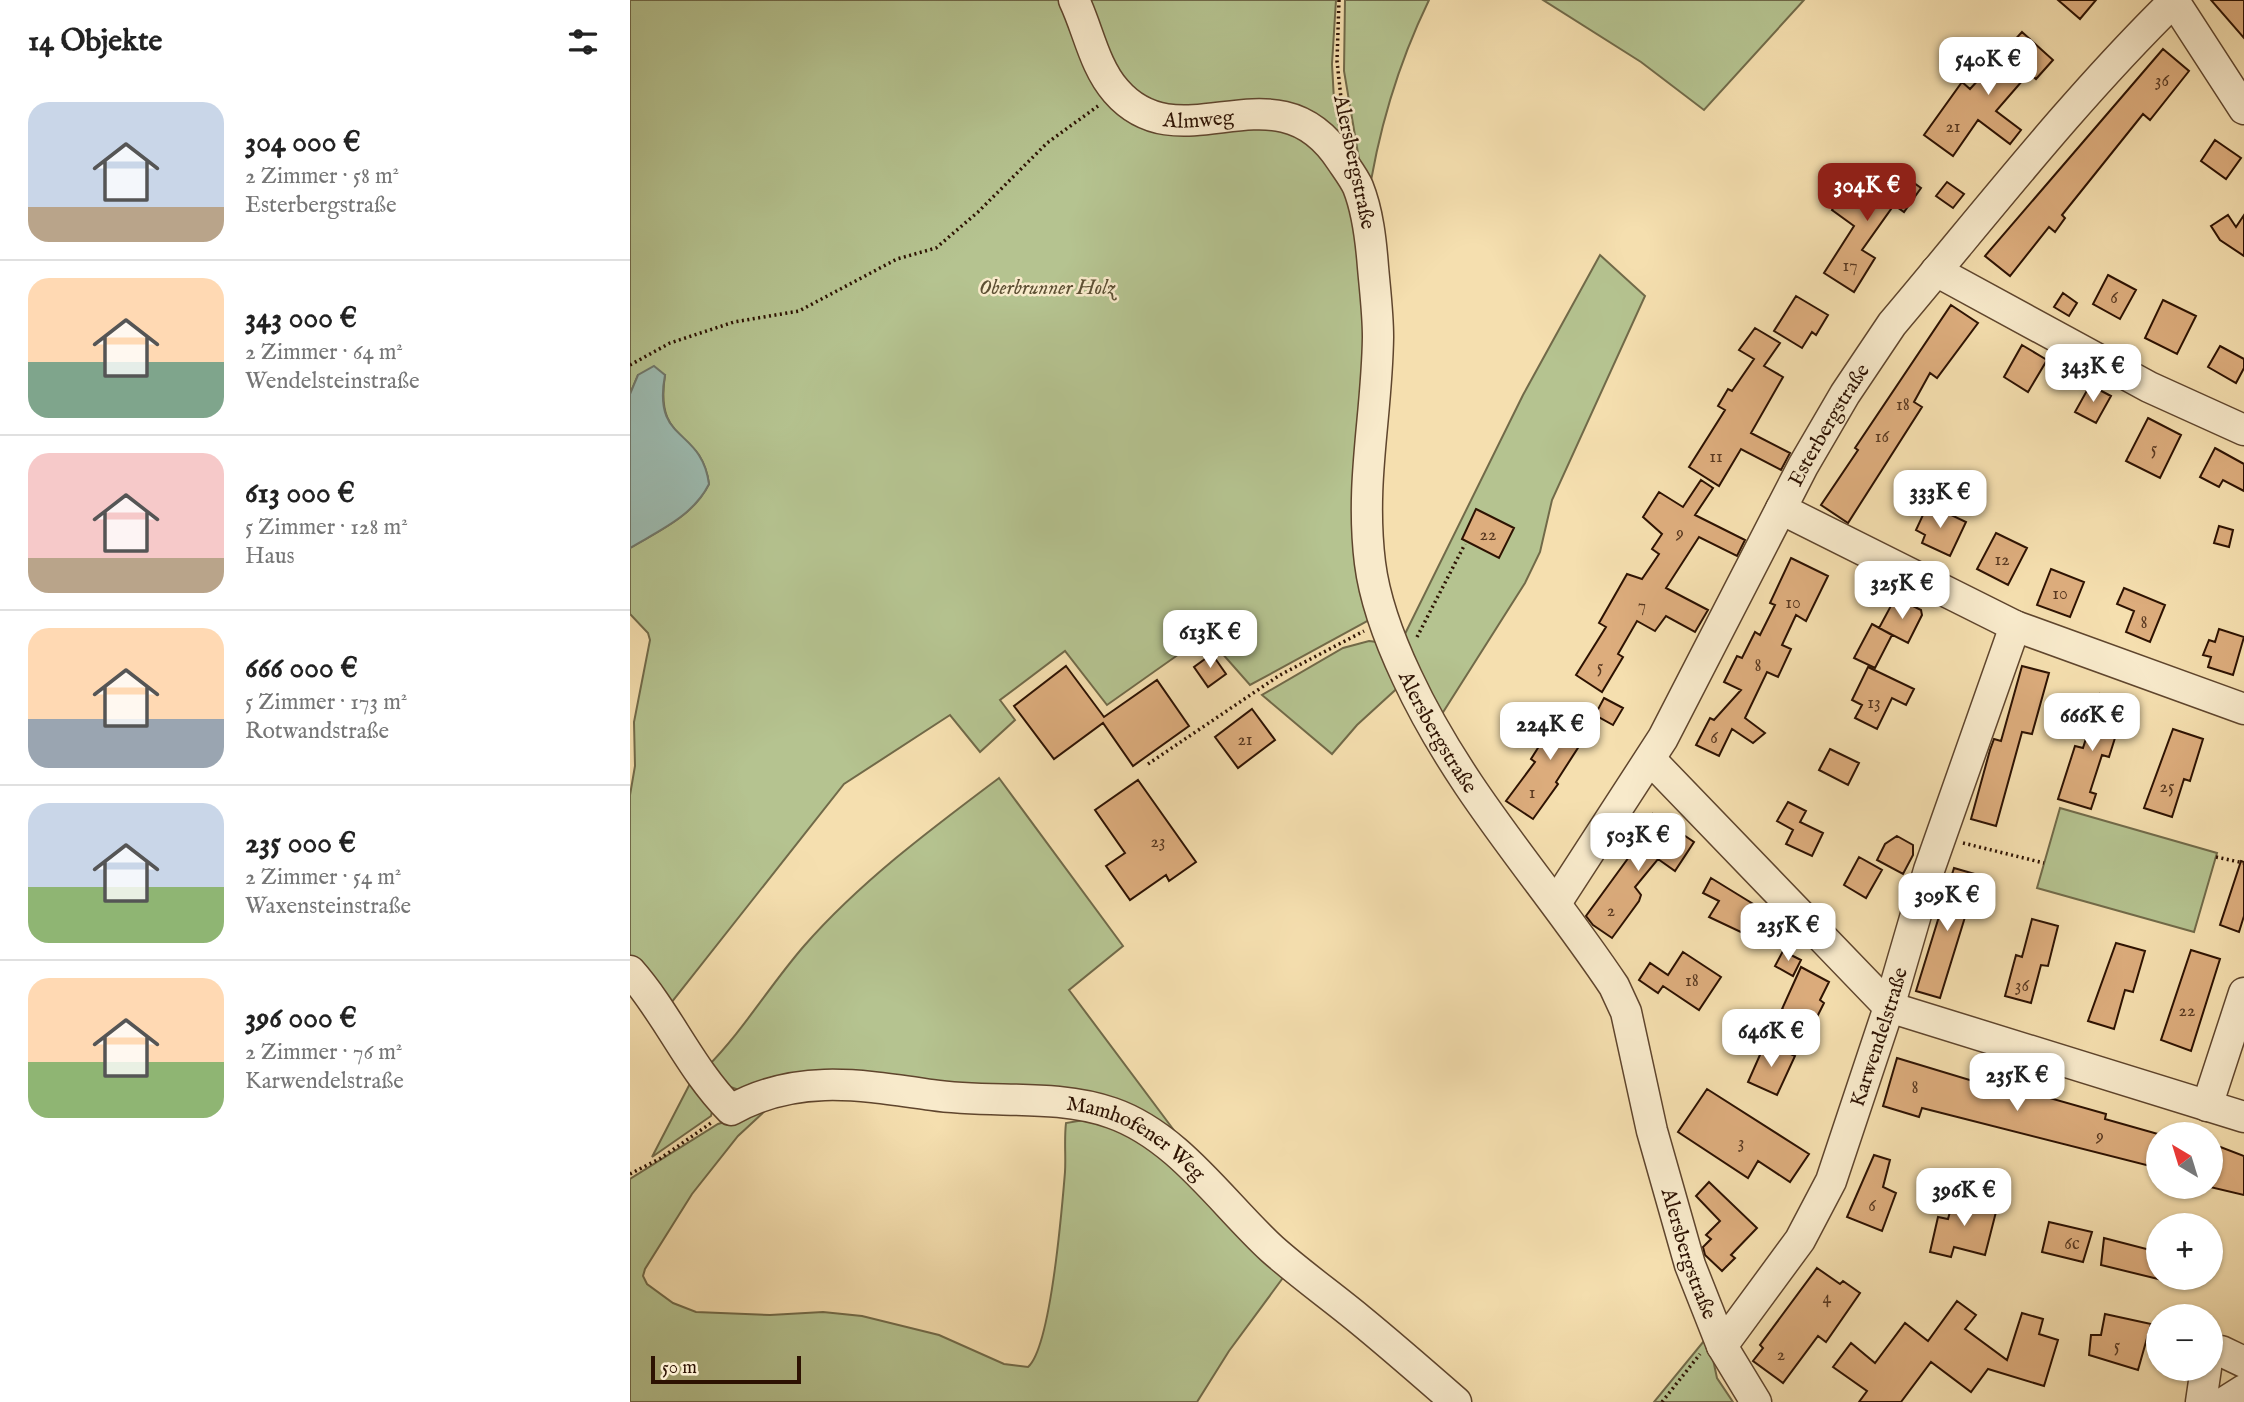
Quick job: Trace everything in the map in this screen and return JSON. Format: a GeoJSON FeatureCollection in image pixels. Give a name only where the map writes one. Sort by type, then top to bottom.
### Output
{"type":"FeatureCollection","features":[{"type":"Feature","properties":{"kind":"street","name":"Almweg"},"geometry":{"type":"LineString","coordinates":[[1074,0],[1097,58],[1117,92],[1149,115],[1189,123],[1248,113],[1277,114],[1309,125],[1329,141],[1358,186]]}},
{"type":"Feature","properties":{"kind":"street"},"geometry":{"type":"LineString","coordinates":[[2175,0],[2244,108]]}},
{"type":"Feature","properties":{"kind":"street","name":"Esterbergstraße"},"geometry":{"type":"LineString","coordinates":[[1556,903],[1650,759],[1701,667],[1781,509],[1858,375],[1892,324],[2048,134],[2175,0]]}},
{"type":"Feature","properties":{"kind":"street","name":"Alersbergstraße"},"geometry":{"type":"LineString","coordinates":[[1358,186],[1371,238],[1378,336],[1365,509],[1371,568],[1384,621],[1400,662],[1432,726],[1470,791],[1556,903],[1614,986],[1626,1012],[1676,1220],[1719,1340],[1756,1402]]}},
{"type":"Feature","properties":{"kind":"street"},"geometry":{"type":"LineString","coordinates":[[1937,271],[2149,387],[2244,430]]}},
{"type":"Feature","properties":{"kind":"street"},"geometry":{"type":"LineString","coordinates":[[1781,509],[2015,626],[2244,709]]}},
{"type":"Feature","properties":{"kind":"street","name":"Karwendelstraße"},"geometry":{"type":"LineString","coordinates":[[1719,1340],[1815,1216],[1855,1116],[1941,837],[2015,626]]}},
{"type":"Feature","properties":{"kind":"street"},"geometry":{"type":"LineString","coordinates":[[1650,759],[1889,1007],[2244,1117]]}},
{"type":"Feature","properties":{"kind":"street"},"geometry":{"type":"LineString","coordinates":[[630,971],[652,999],[688,1055],[731,1110]]}},
{"type":"Feature","properties":{"kind":"street"},"geometry":{"type":"LineString","coordinates":[[2207,1106],[2244,993]]}},
{"type":"Feature","properties":{"kind":"street","name":"Mamhofener Weg"},"geometry":{"type":"LineString","coordinates":[[731,1110],[753,1099],[785,1089],[837,1083],[944,1097],[1077,1104],[1113,1113],[1145,1129],[1173,1150],[1290,1265],[1413,1363],[1456,1402]]}},
{"type":"Feature","properties":{"kind":"street"},"geometry":{"type":"LineString","coordinates":[[2223,1353],[2244,1362]]}},
{"type":"Feature","properties":{"kind":"street"},"geometry":{"type":"LineString","coordinates":[[2202,1402],[2204,1381]]}},
{"type":"Feature","properties":{"kind":"street"},"geometry":{"type":"LineString","coordinates":[[2225,1402],[2244,1390]]}},
{"type":"Feature","properties":{"kind":"path","name":"Alersbergstraße"},"geometry":{"type":"LineString","coordinates":[[1339,0],[1337,61],[1346,134]]}},
{"type":"Feature","properties":{"kind":"path"},"geometry":{"type":"LineString","coordinates":[[630,365],[670,343],[734,323],[799,311],[897,259],[936,248],[978,212],[1047,143],[1117,92]]}},
{"type":"Feature","properties":{"kind":"path"},"geometry":{"type":"LineString","coordinates":[[1400,662],[1432,611],[1465,544]]}},
{"type":"Feature","properties":{"kind":"path"},"geometry":{"type":"LineString","coordinates":[[1148,764],[1280,675],[1384,621]]}},
{"type":"Feature","properties":{"kind":"path"},"geometry":{"type":"LineString","coordinates":[[1941,837],[2044,863]]}},
{"type":"Feature","properties":{"kind":"path"},"geometry":{"type":"LineString","coordinates":[[2216,857],[2244,863]]}},
{"type":"Feature","properties":{"kind":"path"},"geometry":{"type":"LineString","coordinates":[[630,1174],[661,1158],[731,1110]]}},
{"type":"Feature","properties":{"kind":"path"},"geometry":{"type":"LineString","coordinates":[[1662,1402],[1719,1340]]}},
{"type":"Feature","properties":{"kind":"green space","name":"Oberbrunner Holz"},"geometry":{"type":"Polygon","coordinates":[[[630,0],[1336,0],[1332,64],[1334,100],[1372,301],[1373,618],[1250,685],[1206,635],[1107,705],[1065,651],[1000,700],[1015,720],[980,752],[950,715],[844,784],[667,1008],[630,959],[630,795],[635,766],[634,722],[650,640],[648,633],[630,614],[630,548],[685,514],[709,484],[697,453],[672,426],[666,414],[663,398],[665,375],[638,375],[630,394],[630,0]]]}},
{"type":"Feature","properties":{"kind":"green space"},"geometry":{"type":"Polygon","coordinates":[[[1345,0],[1429,0],[1390,100],[1367,206],[1344,71],[1345,0]]]}},
{"type":"Feature","properties":{"kind":"green space"},"geometry":{"type":"Polygon","coordinates":[[[1543,0],[1804,0],[1704,110],[1641,62],[1543,0]]]}},
{"type":"Feature","properties":{"kind":"green space"},"geometry":{"type":"Polygon","coordinates":[[[1600,255],[1645,296],[1552,500],[1540,552],[1525,583],[1440,717],[1400,644],[1523,395],[1600,255]]]}},
{"type":"Feature","properties":{"kind":"green space"},"geometry":{"type":"Polygon","coordinates":[[[1369,641],[1377,642],[1404,682],[1357,725],[1332,754],[1262,695],[1343,648],[1369,641]]]}},
{"type":"Feature","properties":{"kind":"green space"},"geometry":{"type":"Polygon","coordinates":[[[999,778],[1123,946],[1069,990],[1185,1145],[1138,1118],[744,1092],[728,1086],[706,1068],[826,922],[897,857],[999,778]]]}},
{"type":"Feature","properties":{"kind":"green space"},"geometry":{"type":"Polygon","coordinates":[[[2060,808],[2217,853],[2194,932],[2037,888],[2060,808]]]}},
{"type":"Feature","properties":{"kind":"green space"},"geometry":{"type":"Polygon","coordinates":[[[696,1072],[713,1108],[711,1116],[652,1157],[696,1072]]]}},
{"type":"Feature","properties":{"kind":"green space"},"geometry":{"type":"Polygon","coordinates":[[[767,1109],[738,1136],[692,1194],[645,1269],[643,1276],[647,1284],[673,1303],[696,1312],[770,1315],[823,1312],[862,1316],[939,1335],[1004,1364],[1028,1367],[1043,1333],[1054,1275],[1065,1172],[1066,1123],[1084,1120],[1127,1125],[1288,1271],[1229,1351],[1197,1402],[630,1402],[630,1179],[718,1124],[767,1109]]]}},
{"type":"Feature","properties":{"kind":"green space"},"geometry":{"type":"Polygon","coordinates":[[[1708,1336],[1717,1378],[1733,1402],[1654,1402],[1708,1336]]]}},
{"type":"Feature","properties":{"kind":"water"},"geometry":{"type":"Polygon","coordinates":[[[654,366],[665,375],[665,413],[671,425],[697,452],[709,484],[685,514],[630,548],[630,394],[638,375],[654,366]]]}},
{"type":"Feature","properties":{"kind":"building"},"geometry":{"type":"Polygon","coordinates":[[[2058,0],[2096,0],[2080,19],[2058,0]]]}},
{"type":"Feature","properties":{"kind":"building"},"geometry":{"type":"Polygon","coordinates":[[[2211,0],[2244,0],[2244,38],[2211,0]]]}},
{"type":"Feature","properties":{"kind":"building"},"geometry":{"type":"Polygon","coordinates":[[[2022,32],[2053,60],[2036,79],[2029,73],[1996,111],[2021,130],[2010,144],[1978,120],[1953,156],[1924,135],[1962,82],[1970,89],[2022,32]]]}},
{"type":"Feature","properties":{"kind":"building"},"geometry":{"type":"Polygon","coordinates":[[[2163,49],[2189,71],[2150,120],[2143,114],[2062,215],[2065,218],[2055,232],[2049,227],[2010,276],[1985,256],[2163,49]]]}},
{"type":"Feature","properties":{"kind":"building"},"geometry":{"type":"Polygon","coordinates":[[[2215,140],[2241,158],[2226,179],[2201,161],[2215,140]]]}},
{"type":"Feature","properties":{"kind":"building"},"geometry":{"type":"Polygon","coordinates":[[[1889,165],[1921,188],[1904,212],[1894,205],[1862,250],[1875,258],[1854,292],[1824,273],[1854,226],[1832,210],[1848,187],[1853,190],[1856,185],[1868,194],[1889,165]]]}},
{"type":"Feature","properties":{"kind":"building"},"geometry":{"type":"Polygon","coordinates":[[[1947,182],[1964,194],[1953,208],[1936,196],[1947,182]]]}},
{"type":"Feature","properties":{"kind":"building"},"geometry":{"type":"Polygon","coordinates":[[[2228,215],[2236,227],[2244,215],[2244,256],[2220,240],[2211,226],[2228,215]]]}},
{"type":"Feature","properties":{"kind":"building"},"geometry":{"type":"Polygon","coordinates":[[[2108,275],[2136,290],[2120,319],[2093,304],[2108,275]]]}},
{"type":"Feature","properties":{"kind":"building"},"geometry":{"type":"Polygon","coordinates":[[[2063,293],[2077,303],[2069,316],[2054,307],[2063,293]]]}},
{"type":"Feature","properties":{"kind":"building"},"geometry":{"type":"Polygon","coordinates":[[[1796,296],[1828,315],[1816,335],[1812,332],[1802,348],[1774,331],[1796,296]]]}},
{"type":"Feature","properties":{"kind":"building"},"geometry":{"type":"Polygon","coordinates":[[[2163,300],[2196,316],[2177,354],[2145,338],[2163,300]]]}},
{"type":"Feature","properties":{"kind":"building"},"geometry":{"type":"Polygon","coordinates":[[[1951,305],[1978,323],[1937,378],[1930,373],[1914,402],[1922,407],[1848,523],[1821,505],[1858,450],[1855,448],[1951,305]]]}},
{"type":"Feature","properties":{"kind":"building"},"geometry":{"type":"Polygon","coordinates":[[[1755,328],[1780,343],[1764,366],[1783,377],[1751,433],[1790,453],[1781,470],[1741,449],[1719,486],[1689,467],[1725,410],[1718,406],[1728,389],[1732,391],[1754,359],[1739,350],[1755,328]]]}},
{"type":"Feature","properties":{"kind":"building"},"geometry":{"type":"Polygon","coordinates":[[[2022,345],[2047,360],[2028,392],[2004,377],[2022,345]]]}},
{"type":"Feature","properties":{"kind":"building"},"geometry":{"type":"Polygon","coordinates":[[[2220,346],[2244,359],[2244,368],[2236,383],[2208,367],[2220,346]]]}},
{"type":"Feature","properties":{"kind":"building"},"geometry":{"type":"Polygon","coordinates":[[[2090,385],[2111,396],[2096,423],[2075,412],[2090,385]]]}},
{"type":"Feature","properties":{"kind":"building"},"geometry":{"type":"Polygon","coordinates":[[[2148,418],[2181,435],[2160,478],[2126,461],[2148,418]]]}},
{"type":"Feature","properties":{"kind":"building"},"geometry":{"type":"Polygon","coordinates":[[[2215,448],[2244,464],[2244,491],[2223,480],[2219,487],[2200,477],[2215,448]]]}},
{"type":"Feature","properties":{"kind":"building"},"geometry":{"type":"Polygon","coordinates":[[[1701,480],[1713,488],[1695,515],[1745,540],[1737,556],[1699,537],[1666,588],[1708,610],[1695,632],[1666,616],[1655,631],[1637,621],[1618,654],[1623,657],[1602,692],[1576,675],[1606,627],[1599,623],[1627,574],[1642,579],[1659,554],[1652,549],[1662,534],[1643,517],[1659,492],[1683,507],[1701,480]]]}},
{"type":"Feature","properties":{"kind":"building"},"geometry":{"type":"Polygon","coordinates":[[[1928,504],[1966,522],[1950,556],[1922,543],[1925,535],[1916,530],[1928,504]]]}},
{"type":"Feature","properties":{"kind":"building"},"geometry":{"type":"Polygon","coordinates":[[[1476,509],[1514,528],[1499,558],[1462,539],[1476,509]]]}},
{"type":"Feature","properties":{"kind":"building"},"geometry":{"type":"Polygon","coordinates":[[[2219,526],[2233,530],[2229,547],[2214,543],[2219,526]]]}},
{"type":"Feature","properties":{"kind":"building"},"geometry":{"type":"Polygon","coordinates":[[[1996,533],[2027,548],[2008,585],[1977,569],[1996,533]]]}},
{"type":"Feature","properties":{"kind":"building"},"geometry":{"type":"Polygon","coordinates":[[[1791,558],[1828,576],[1806,621],[1796,615],[1782,645],[1791,649],[1778,677],[1767,672],[1745,718],[1765,733],[1753,743],[1732,729],[1719,756],[1696,745],[1710,718],[1714,720],[1741,690],[1724,682],[1737,656],[1742,658],[1755,632],[1760,635],[1775,605],[1770,603],[1791,558]]]}},
{"type":"Feature","properties":{"kind":"building"},"geometry":{"type":"Polygon","coordinates":[[[2051,569],[2084,582],[2070,617],[2037,605],[2051,569]]]}},
{"type":"Feature","properties":{"kind":"building"},"geometry":{"type":"Polygon","coordinates":[[[2124,588],[2165,605],[2150,642],[2126,632],[2134,611],[2117,604],[2124,588]]]}},
{"type":"Feature","properties":{"kind":"building"},"geometry":{"type":"Polygon","coordinates":[[[1901,600],[1921,610],[1922,615],[1908,643],[1879,628],[1893,602],[1899,605],[1901,600]]]}},
{"type":"Feature","properties":{"kind":"building"},"geometry":{"type":"Polygon","coordinates":[[[1872,624],[1892,635],[1875,668],[1854,658],[1872,624]]]}},
{"type":"Feature","properties":{"kind":"building"},"geometry":{"type":"Polygon","coordinates":[[[2219,629],[2244,637],[2233,675],[2208,667],[2211,657],[2203,655],[2209,640],[2215,642],[2219,629]]]}},
{"type":"Feature","properties":{"kind":"building"},"geometry":{"type":"Polygon","coordinates":[[[1212,654],[1226,674],[1208,687],[1194,667],[1212,654]]]}},
{"type":"Feature","properties":{"kind":"building"},"geometry":{"type":"Polygon","coordinates":[[[1066,666],[1104,717],[1157,680],[1189,726],[1133,766],[1103,723],[1054,759],[1014,706],[1066,666]]]}},
{"type":"Feature","properties":{"kind":"building"},"geometry":{"type":"Polygon","coordinates":[[[2022,666],[2049,673],[2032,734],[2022,732],[1996,826],[1971,819],[1994,739],[2001,741],[2022,666]]]}},
{"type":"Feature","properties":{"kind":"building"},"geometry":{"type":"Polygon","coordinates":[[[1868,667],[1914,689],[1906,705],[1892,698],[1877,729],[1855,718],[1862,705],[1852,700],[1868,667]]]}},
{"type":"Feature","properties":{"kind":"building"},"geometry":{"type":"Polygon","coordinates":[[[2100,694],[2126,703],[2109,757],[2102,755],[2090,792],[2096,794],[2091,809],[2058,799],[2075,746],[2083,748],[2100,694]]]}},
{"type":"Feature","properties":{"kind":"building"},"geometry":{"type":"Polygon","coordinates":[[[1604,698],[1623,708],[1613,725],[1595,715],[1604,698]]]}},
{"type":"Feature","properties":{"kind":"building"},"geometry":{"type":"Polygon","coordinates":[[[1565,705],[1594,723],[1556,782],[1558,784],[1533,819],[1506,801],[1535,762],[1531,759],[1565,705]]]}},
{"type":"Feature","properties":{"kind":"building"},"geometry":{"type":"Polygon","coordinates":[[[1252,709],[1275,740],[1238,768],[1215,737],[1252,709]]]}},
{"type":"Feature","properties":{"kind":"building"},"geometry":{"type":"Polygon","coordinates":[[[2173,729],[2203,739],[2190,781],[2184,779],[2172,817],[2144,808],[2173,729]]]}},
{"type":"Feature","properties":{"kind":"building"},"geometry":{"type":"Polygon","coordinates":[[[1830,749],[1859,763],[1848,785],[1819,770],[1830,749]]]}},
{"type":"Feature","properties":{"kind":"building"},"geometry":{"type":"Polygon","coordinates":[[[1138,780],[1196,862],[1169,881],[1166,875],[1130,900],[1106,866],[1125,853],[1095,810],[1138,780]]]}},
{"type":"Feature","properties":{"kind":"building"},"geometry":{"type":"Polygon","coordinates":[[[1788,802],[1806,811],[1800,822],[1823,833],[1812,856],[1786,844],[1793,830],[1777,821],[1788,802]]]}},
{"type":"Feature","properties":{"kind":"building"},"geometry":{"type":"Polygon","coordinates":[[[1653,814],[1694,842],[1675,871],[1658,859],[1635,887],[1641,895],[1639,901],[1612,938],[1593,925],[1586,916],[1637,846],[1633,843],[1653,814]]]}},
{"type":"Feature","properties":{"kind":"building"},"geometry":{"type":"Polygon","coordinates":[[[1897,836],[1913,845],[1913,855],[1903,874],[1877,860],[1885,844],[1897,836]]]}},
{"type":"Feature","properties":{"kind":"building"},"geometry":{"type":"Polygon","coordinates":[[[1859,857],[1882,870],[1866,898],[1844,885],[1859,857]]]}},
{"type":"Feature","properties":{"kind":"building"},"geometry":{"type":"Polygon","coordinates":[[[2241,861],[2244,862],[2244,916],[2239,932],[2220,925],[2241,861]]]}},
{"type":"Feature","properties":{"kind":"building"},"geometry":{"type":"Polygon","coordinates":[[[1954,868],[1978,875],[1940,998],[1916,991],[1954,868]]]}},
{"type":"Feature","properties":{"kind":"building"},"geometry":{"type":"Polygon","coordinates":[[[1711,878],[1763,910],[1745,934],[1709,917],[1719,901],[1703,893],[1711,878]]]}},
{"type":"Feature","properties":{"kind":"building"},"geometry":{"type":"Polygon","coordinates":[[[2032,919],[2058,926],[2048,966],[2041,965],[2031,1003],[2005,996],[2016,955],[2022,957],[2032,919]]]}},
{"type":"Feature","properties":{"kind":"building"},"geometry":{"type":"Polygon","coordinates":[[[2116,943],[2145,951],[2133,992],[2125,990],[2114,1029],[2088,1021],[2116,943]]]}},
{"type":"Feature","properties":{"kind":"building"},"geometry":{"type":"Polygon","coordinates":[[[2191,950],[2220,959],[2191,1051],[2161,1040],[2191,950]]]}},
{"type":"Feature","properties":{"kind":"building"},"geometry":{"type":"Polygon","coordinates":[[[1783,951],[1801,960],[1793,976],[1775,966],[1783,951]]]}},
{"type":"Feature","properties":{"kind":"building"},"geometry":{"type":"Polygon","coordinates":[[[1683,952],[1721,977],[1699,1010],[1663,986],[1658,993],[1639,980],[1650,963],[1668,975],[1683,952]]]}},
{"type":"Feature","properties":{"kind":"building"},"geometry":{"type":"Polygon","coordinates":[[[1801,967],[1829,982],[1820,1000],[1824,1003],[1813,1025],[1782,1009],[1801,967]]]}},
{"type":"Feature","properties":{"kind":"building"},"geometry":{"type":"Polygon","coordinates":[[[1769,1044],[1795,1056],[1777,1095],[1748,1082],[1763,1048],[1766,1050],[1769,1044]]]}},
{"type":"Feature","properties":{"kind":"building"},"geometry":{"type":"Polygon","coordinates":[[[1897,1058],[1996,1088],[1997,1083],[2106,1114],[2105,1119],[2146,1131],[2146,1165],[1922,1108],[1919,1117],[1883,1106],[1897,1058]]]}},
{"type":"Feature","properties":{"kind":"building"},"geometry":{"type":"Polygon","coordinates":[[[1707,1089],[1809,1154],[1790,1182],[1758,1161],[1748,1178],[1678,1132],[1707,1089]]]}},
{"type":"Feature","properties":{"kind":"building"},"geometry":{"type":"Polygon","coordinates":[[[2223,1148],[2244,1156],[2244,1195],[2223,1190],[2223,1148]]]}},
{"type":"Feature","properties":{"kind":"building"},"geometry":{"type":"Polygon","coordinates":[[[1874,1155],[1890,1160],[1883,1187],[1896,1193],[1882,1231],[1847,1217],[1874,1155]]]}},
{"type":"Feature","properties":{"kind":"building"},"geometry":{"type":"Polygon","coordinates":[[[1709,1182],[1757,1228],[1731,1255],[1735,1258],[1722,1271],[1705,1255],[1703,1247],[1711,1239],[1706,1235],[1720,1221],[1696,1196],[1709,1182]]]}},
{"type":"Feature","properties":{"kind":"building"},"geometry":{"type":"Polygon","coordinates":[[[1954,1197],[1997,1208],[1985,1255],[1954,1247],[1951,1257],[1930,1252],[1938,1217],[1948,1219],[1954,1197]]]}},
{"type":"Feature","properties":{"kind":"building"},"geometry":{"type":"Polygon","coordinates":[[[2049,1222],[2092,1232],[2083,1262],[2042,1252],[2049,1222]]]}},
{"type":"Feature","properties":{"kind":"building"},"geometry":{"type":"Polygon","coordinates":[[[2104,1238],[2146,1249],[2146,1276],[2101,1265],[2104,1238]]]}},
{"type":"Feature","properties":{"kind":"building"},"geometry":{"type":"Polygon","coordinates":[[[1817,1268],[1840,1284],[1843,1281],[1860,1293],[1826,1342],[1818,1336],[1783,1383],[1753,1361],[1763,1348],[1760,1345],[1817,1268]]]}},
{"type":"Feature","properties":{"kind":"building"},"geometry":{"type":"Polygon","coordinates":[[[1957,1301],[1976,1315],[1965,1329],[2007,1360],[2022,1313],[2043,1319],[2039,1334],[2058,1340],[2044,1386],[1988,1369],[1971,1392],[1931,1362],[1901,1402],[1859,1402],[1867,1391],[1833,1367],[1851,1343],[1875,1363],[1905,1323],[1928,1341],[1957,1301]]]}},
{"type":"Feature","properties":{"kind":"building"},"geometry":{"type":"Polygon","coordinates":[[[2105,1314],[2146,1323],[2146,1342],[2138,1370],[2089,1355],[2091,1335],[2101,1335],[2105,1314]]]}}]}
